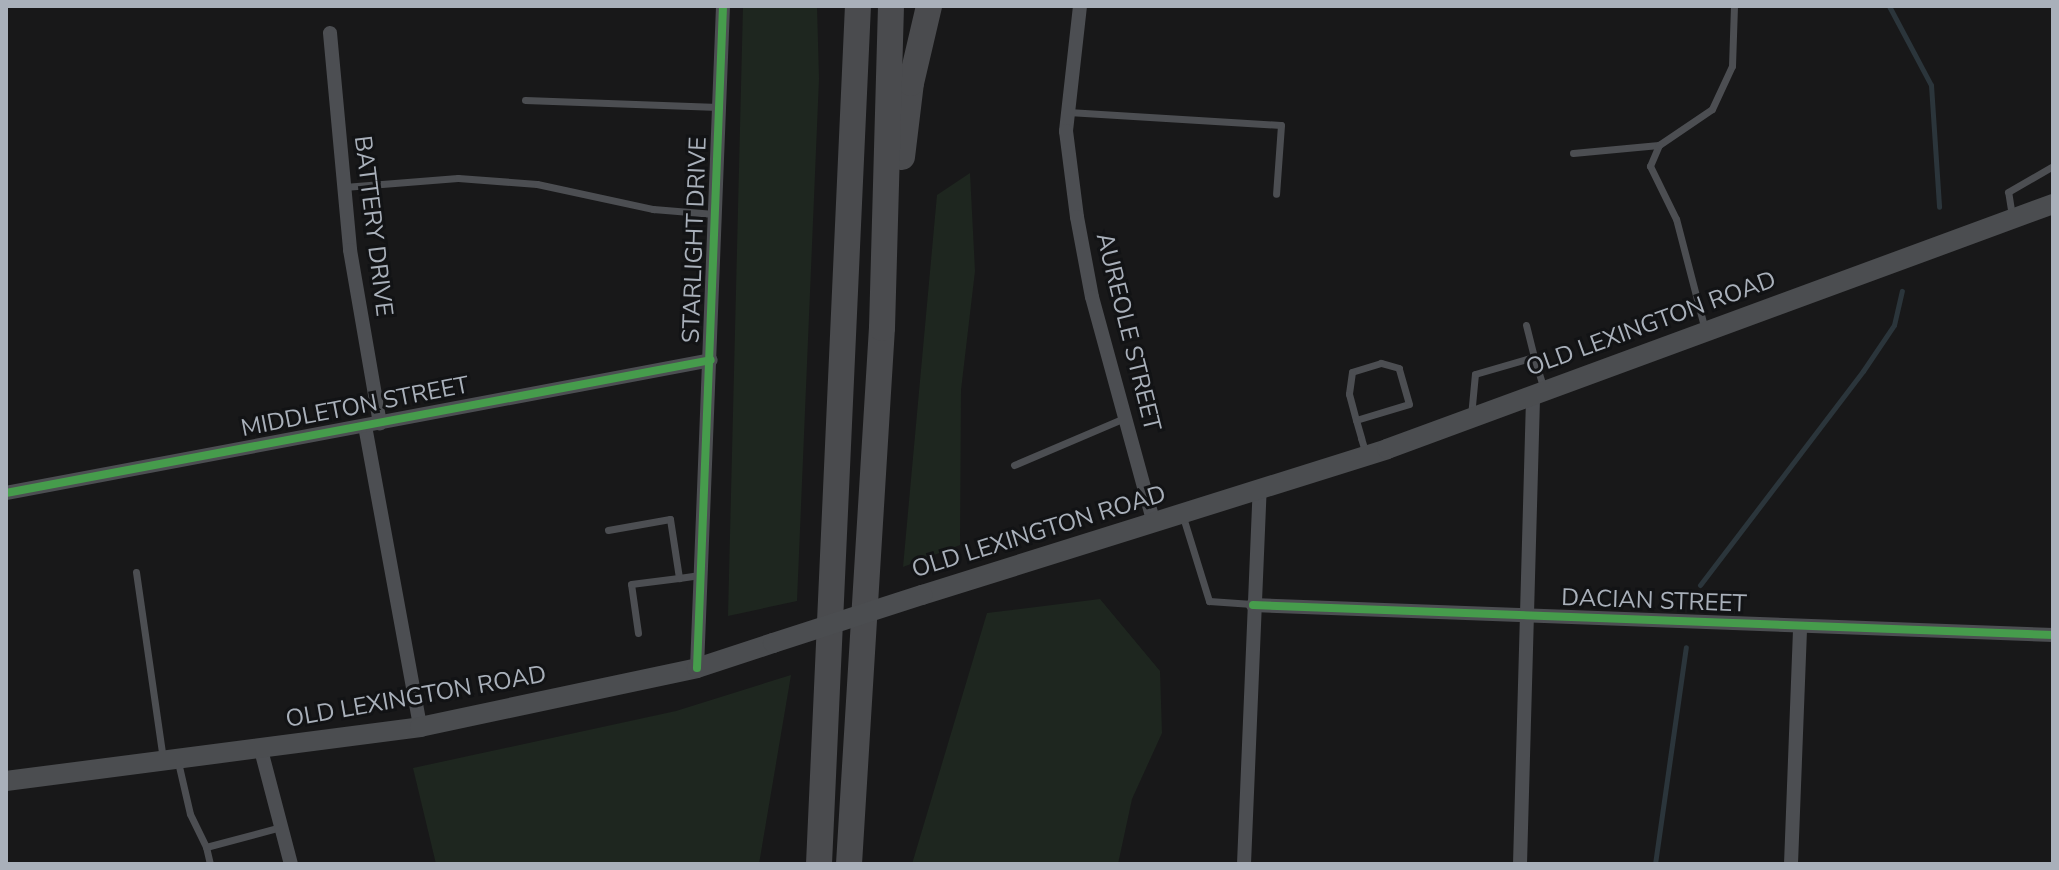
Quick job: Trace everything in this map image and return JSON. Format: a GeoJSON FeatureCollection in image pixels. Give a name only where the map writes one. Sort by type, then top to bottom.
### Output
{"type":"FeatureCollection","features":[{"type":"Feature","properties":{"kind":"highway"},"geometry":{"type":"LineString","coordinates":[[840,6],[852,119]]}},
{"type":"Feature","properties":{"kind":"highway"},"geometry":{"type":"LineString","coordinates":[[819,864],[858,6]]}},
{"type":"Feature","properties":{"kind":"highway"},"geometry":{"type":"LineString","coordinates":[[849,864],[882,328],[891,6]]}},
{"type":"Feature","properties":{"kind":"highway"},"geometry":{"type":"LineString","coordinates":[[882,328],[911,83],[929,6]]}},
{"type":"Feature","properties":{"kind":"main road","name":"OLD LEXINGTON ROAD"},"geometry":{"type":"LineString","coordinates":[[6,781],[420,727],[697,668],[1366,456],[2053,204]]}},
{"type":"Feature","properties":{"kind":"street","name":"STARLIGHT DRIVE"},"geometry":{"type":"LineString","coordinates":[[697,668],[723,6]]}},
{"type":"Feature","properties":{"kind":"street","name":"AUREOLE STREET"},"geometry":{"type":"LineString","coordinates":[[1080,6],[1066,131],[1084,257],[1154,523]]}},
{"type":"Feature","properties":{"kind":"street","name":"BATTERY DRIVE"},"geometry":{"type":"LineString","coordinates":[[330,33],[344,187],[373,424],[420,727]]}},
{"type":"Feature","properties":{"kind":"street","name":"MIDDLETON STREET"},"geometry":{"type":"LineString","coordinates":[[8,491],[711,360]]}},
{"type":"Feature","properties":{"kind":"street"},"geometry":{"type":"LineString","coordinates":[[1520,864],[1527,617],[1539,394]]}},
{"type":"Feature","properties":{"kind":"street"},"geometry":{"type":"LineString","coordinates":[[1244,864],[1260,490]]}},
{"type":"Feature","properties":{"kind":"street","name":"DACIAN STREET"},"geometry":{"type":"LineString","coordinates":[[1253,605],[2053,635]]}},
{"type":"Feature","properties":{"kind":"street"},"geometry":{"type":"LineString","coordinates":[[1791,864],[1800,626]]}},
{"type":"Feature","properties":{"kind":"street"},"geometry":{"type":"LineString","coordinates":[[261,750],[291,864]]}},
{"type":"Feature","properties":{"kind":"lane"},"geometry":{"type":"LineString","coordinates":[[1573,153],[1659,145],[1712,109],[1732,66],[1734,6]]}},
{"type":"Feature","properties":{"kind":"lane"},"geometry":{"type":"LineString","coordinates":[[525,100],[720,107]]}},
{"type":"Feature","properties":{"kind":"lane"},"geometry":{"type":"LineString","coordinates":[[1068,112],[1281,125],[1276,194]]}},
{"type":"Feature","properties":{"kind":"lane"},"geometry":{"type":"LineString","coordinates":[[1659,145],[1650,166],[1676,219],[1705,332]]}},
{"type":"Feature","properties":{"kind":"lane"},"geometry":{"type":"LineString","coordinates":[[2012,219],[2008,192],[2053,166]]}},
{"type":"Feature","properties":{"kind":"lane"},"geometry":{"type":"LineString","coordinates":[[344,187],[458,178],[537,184],[653,209],[716,214]]}},
{"type":"Feature","properties":{"kind":"lane"},"geometry":{"type":"LineString","coordinates":[[1526,325],[1539,394]]}},
{"type":"Feature","properties":{"kind":"lane"},"geometry":{"type":"LineString","coordinates":[[1471,418],[1475,374],[1534,357]]}},
{"type":"Feature","properties":{"kind":"lane"},"geometry":{"type":"LineString","coordinates":[[1356,420],[1409,404],[1399,368],[1381,363],[1352,372],[1349,394],[1356,420],[1366,456]]}},
{"type":"Feature","properties":{"kind":"lane"},"geometry":{"type":"LineString","coordinates":[[1014,465],[1126,417]]}},
{"type":"Feature","properties":{"kind":"lane"},"geometry":{"type":"LineString","coordinates":[[1183,514],[1209,601],[1253,605]]}},
{"type":"Feature","properties":{"kind":"lane"},"geometry":{"type":"LineString","coordinates":[[608,530],[670,519],[679,578]]}},
{"type":"Feature","properties":{"kind":"lane"},"geometry":{"type":"LineString","coordinates":[[136,572],[170,761],[206,847],[210,864]]}},
{"type":"Feature","properties":{"kind":"lane"},"geometry":{"type":"LineString","coordinates":[[638,633],[631,584],[702,574]]}},
{"type":"Feature","properties":{"kind":"lane"},"geometry":{"type":"LineString","coordinates":[[206,847],[281,827]]}},
{"type":"Feature","properties":{"kind":"shaded area"},"geometry":{"type":"Polygon","coordinates":[[[743,6],[817,6],[819,79],[797,601],[728,616],[743,6]]]}},
{"type":"Feature","properties":{"kind":"shaded area"},"geometry":{"type":"Polygon","coordinates":[[[970,173],[975,271],[961,390],[960,545],[903,567],[937,195],[970,173]]]}},
{"type":"Feature","properties":{"kind":"shaded area"},"geometry":{"type":"Polygon","coordinates":[[[1100,599],[1160,671],[1162,733],[1132,799],[1118,864],[912,864],[987,613],[1100,599]]]}},
{"type":"Feature","properties":{"kind":"shaded area"},"geometry":{"type":"Polygon","coordinates":[[[791,675],[759,864],[436,864],[413,768],[676,711],[791,675]]]}},
{"type":"Feature","properties":{"kind":"waterway"},"geometry":{"type":"LineString","coordinates":[[1889,6],[1931,85],[1939,207]]}},
{"type":"Feature","properties":{"kind":"waterway"},"geometry":{"type":"LineString","coordinates":[[1700,585],[1863,371],[1894,325],[1902,291]]}},
{"type":"Feature","properties":{"kind":"waterway"},"geometry":{"type":"LineString","coordinates":[[1655,864],[1686,647]]}},
{"type":"Feature","properties":{"kind":"cycle path"},"geometry":{"type":"LineString","coordinates":[[697,668],[723,6]]}},
{"type":"Feature","properties":{"kind":"cycle path"},"geometry":{"type":"LineString","coordinates":[[6,493],[711,360]]}},
{"type":"Feature","properties":{"kind":"cycle path"},"geometry":{"type":"LineString","coordinates":[[1253,605],[2053,635]]}}]}
